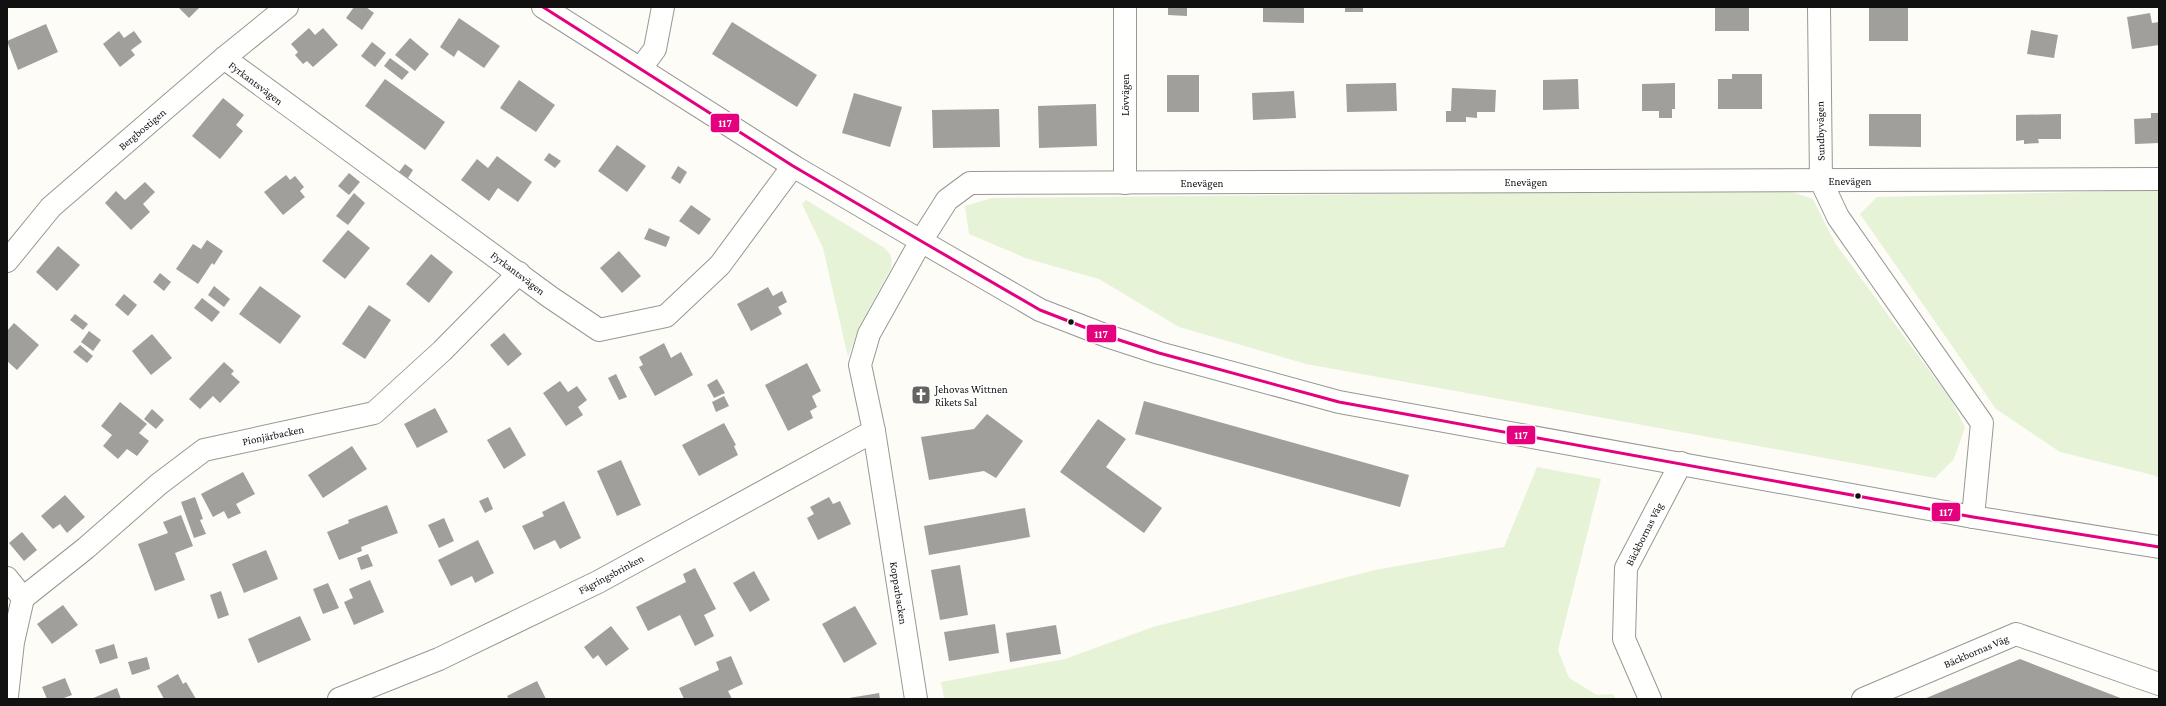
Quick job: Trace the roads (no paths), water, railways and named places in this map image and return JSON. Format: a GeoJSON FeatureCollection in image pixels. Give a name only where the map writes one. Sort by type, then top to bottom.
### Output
{"type":"FeatureCollection","features":[{"type":"Feature","properties":{"kind":"street","name":"Bergbostigen"},"geometry":{"type":"LineString","coordinates":[[7,261],[51,207],[224,58],[287,7]]}},
{"type":"Feature","properties":{"kind":"street"},"geometry":{"type":"LineString","coordinates":[[543,7],[793,166],[1040,310],[1107,336],[1159,353],[1339,402],[1973,517],[2159,548]]}},
{"type":"Feature","properties":{"kind":"street"},"geometry":{"type":"LineString","coordinates":[[641,68],[655,49],[664,7]]}},
{"type":"Feature","properties":{"kind":"street","name":"Lövvägen"},"geometry":{"type":"LineString","coordinates":[[1125,7],[1126,183]]}},
{"type":"Feature","properties":{"kind":"street","name":"Sundbyvägen"},"geometry":{"type":"LineString","coordinates":[[1819,7],[1821,181],[1838,216],[1982,423],[1973,517]]}},
{"type":"Feature","properties":{"kind":"street","name":"Fyrkantsvägen"},"geometry":{"type":"LineString","coordinates":[[224,58],[324,134],[519,274],[550,298],[599,330],[666,316],[720,265],[793,166]]}},
{"type":"Feature","properties":{"kind":"street","name":"Enevägen"},"geometry":{"type":"LineString","coordinates":[[921,240],[947,200],[970,183],[2159,179]]}},
{"type":"Feature","properties":{"kind":"street","name":"Kopparbacken"},"geometry":{"type":"LineString","coordinates":[[916,699],[874,431],[860,365],[869,334],[921,240]]}},
{"type":"Feature","properties":{"kind":"street","name":"Pionjärbacken"},"geometry":{"type":"LineString","coordinates":[[23,598],[86,548],[159,484],[204,450],[374,413],[442,352],[519,274]]}},
{"type":"Feature","properties":{"kind":"street","name":"Fägringsbrinken"},"geometry":{"type":"LineString","coordinates":[[339,699],[439,658],[598,582],[874,431]]}},
{"type":"Feature","properties":{"kind":"street","name":"Bäckbornas Väg"},"geometry":{"type":"LineString","coordinates":[[1650,699],[1624,639],[1626,568],[1681,463]]}},
{"type":"Feature","properties":{"kind":"street"},"geometry":{"type":"LineString","coordinates":[[7,578],[23,598],[13,642],[7,696]]}},
{"type":"Feature","properties":{"kind":"street","name":"Bäckbornas Väg"},"geometry":{"type":"LineString","coordinates":[[1863,699],[2016,634],[2159,684]]}},
{"type":"Feature","properties":{"kind":"place","name":"Jehovas Wittnen Rikets Sal"},"geometry":{"type":"Point","coordinates":[921,395]}}]}
